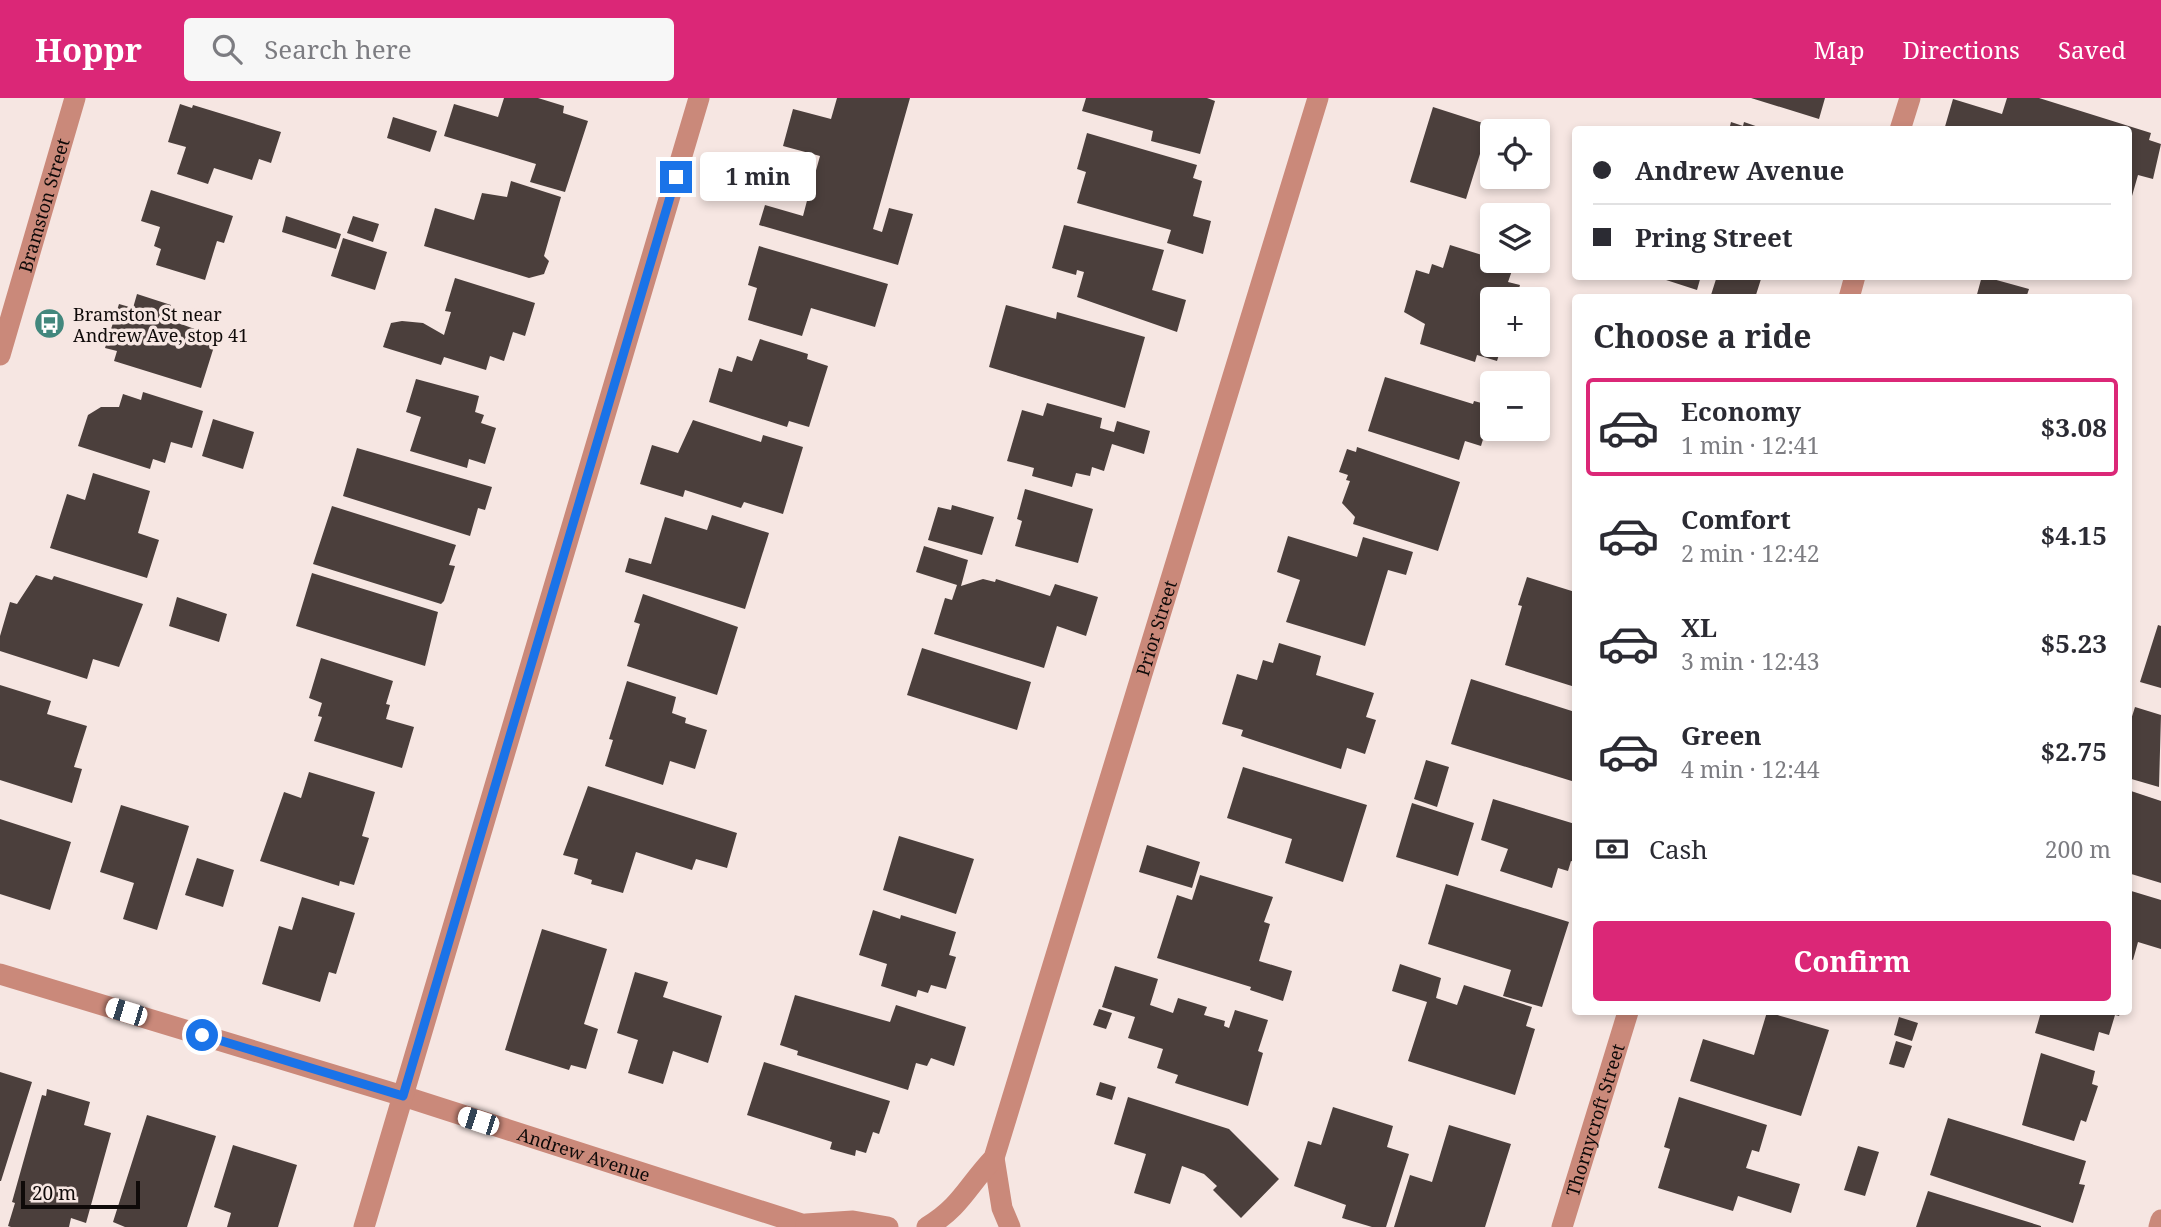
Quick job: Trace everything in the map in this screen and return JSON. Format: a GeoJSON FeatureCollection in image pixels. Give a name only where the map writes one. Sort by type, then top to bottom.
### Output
{"type":"FeatureCollection","features":[{"type":"Feature","properties":{"kind":"street","name":"Bramston Street"},"geometry":{"type":"LineString","coordinates":[[0,355],[75,98]]}},
{"type":"Feature","properties":{"kind":"street"},"geometry":{"type":"LineString","coordinates":[[364,1227],[699,98]]}},
{"type":"Feature","properties":{"kind":"street","name":"Prior Street"},"geometry":{"type":"LineString","coordinates":[[1010,1227],[1002,1208],[994,1158],[1318,98]]}},
{"type":"Feature","properties":{"kind":"street"},"geometry":{"type":"LineString","coordinates":[[1901,126],[1910,98]]}},
{"type":"Feature","properties":{"kind":"street","name":"Andrew Avenue"},"geometry":{"type":"LineString","coordinates":[[0,974],[403,1096],[678,1186],[808,1225],[853,1221],[888,1227]]}},
{"type":"Feature","properties":{"kind":"street","name":"Thornycroft Street"},"geometry":{"type":"LineString","coordinates":[[1562,1227],[1627,1015]]}},
{"type":"Feature","properties":{"kind":"street","name":"Prior Street"},"geometry":{"type":"LineString","coordinates":[[927,1227],[962,1201],[976,1177],[994,1158]]}},
{"type":"Feature","properties":{"kind":"street"},"geometry":{"type":"LineString","coordinates":[[2159,1227],[2161,1220]]}},
{"type":"Feature","properties":{"kind":"building"},"geometry":{"type":"Polygon","coordinates":[[[504,98],[538,98],[564,106],[563,113],[588,121],[565,192],[530,182],[536,164],[444,136],[454,104],[498,117],[504,98]]]}},
{"type":"Feature","properties":{"kind":"building"},"geometry":{"type":"Polygon","coordinates":[[[837,98],[910,98],[873,229],[882,232],[889,208],[913,214],[898,265],[759,225],[765,205],[803,216],[809,193],[770,182],[776,163],[815,174],[820,156],[783,146],[793,109],[831,119],[837,98]]]}},
{"type":"Feature","properties":{"kind":"building"},"geometry":{"type":"Polygon","coordinates":[[[1086,98],[1207,98],[1215,101],[1200,154],[1151,141],[1153,131],[1082,111],[1086,98]]]}},
{"type":"Feature","properties":{"kind":"building"},"geometry":{"type":"Polygon","coordinates":[[[1751,98],[1825,98],[1819,119],[1751,98]]]}},
{"type":"Feature","properties":{"kind":"building"},"geometry":{"type":"Polygon","coordinates":[[[2007,98],[2039,98],[2129,126],[1945,126],[1953,99],[2002,114],[2007,98]]]}},
{"type":"Feature","properties":{"kind":"building"},"geometry":{"type":"Polygon","coordinates":[[[180,104],[192,108],[193,105],[281,132],[271,163],[259,159],[252,180],[214,168],[208,184],[177,174],[186,147],[168,142],[180,104]]]}},
{"type":"Feature","properties":{"kind":"building"},"geometry":{"type":"Polygon","coordinates":[[[1433,107],[1480,122],[1480,154],[1466,199],[1410,182],[1433,107]]]}},
{"type":"Feature","properties":{"kind":"building"},"geometry":{"type":"Polygon","coordinates":[[[393,117],[437,131],[430,152],[387,138],[393,117]]]}},
{"type":"Feature","properties":{"kind":"building"},"geometry":{"type":"Polygon","coordinates":[[[2132,127],[2151,133],[2149,140],[2161,144],[2153,179],[2138,175],[2132,196],[2132,127]]]}},
{"type":"Feature","properties":{"kind":"building"},"geometry":{"type":"Polygon","coordinates":[[[1087,133],[1197,165],[1193,178],[1202,181],[1193,216],[1211,221],[1203,254],[1167,243],[1171,230],[1077,203],[1086,172],[1077,169],[1087,133]]]}},
{"type":"Feature","properties":{"kind":"building"},"geometry":{"type":"Polygon","coordinates":[[[511,181],[561,197],[544,256],[549,261],[544,274],[529,278],[424,246],[435,208],[474,220],[482,193],[507,197],[511,181]]]}},
{"type":"Feature","properties":{"kind":"building"},"geometry":{"type":"Polygon","coordinates":[[[151,190],[233,216],[224,243],[217,241],[205,280],[156,265],[161,249],[154,246],[160,227],[141,221],[151,190]]]}},
{"type":"Feature","properties":{"kind":"building"},"geometry":{"type":"Polygon","coordinates":[[[286,216],[341,234],[336,249],[282,232],[286,216]]]}},
{"type":"Feature","properties":{"kind":"building"},"geometry":{"type":"Polygon","coordinates":[[[353,216],[379,224],[373,242],[347,233],[353,216]]]}},
{"type":"Feature","properties":{"kind":"building"},"geometry":{"type":"Polygon","coordinates":[[[1064,225],[1164,250],[1152,290],[1186,300],[1177,332],[1077,297],[1084,272],[1077,270],[1076,275],[1052,268],[1064,225]]]}},
{"type":"Feature","properties":{"kind":"building"},"geometry":{"type":"Polygon","coordinates":[[[343,238],[387,252],[375,290],[331,276],[343,238]]]}},
{"type":"Feature","properties":{"kind":"building"},"geometry":{"type":"Polygon","coordinates":[[[1450,245],[1480,254],[1480,273],[1511,273],[1508,282],[1520,285],[1480,287],[1480,356],[1477,355],[1475,362],[1420,344],[1425,324],[1404,312],[1416,270],[1429,274],[1432,264],[1443,268],[1450,245]]]}},
{"type":"Feature","properties":{"kind":"building"},"geometry":{"type":"Polygon","coordinates":[[[759,246],[888,284],[875,327],[811,308],[802,336],[748,320],[757,288],[748,285],[759,246]]]}},
{"type":"Feature","properties":{"kind":"building"},"geometry":{"type":"Polygon","coordinates":[[[455,278],[535,303],[525,336],[513,332],[504,361],[490,356],[486,370],[444,357],[441,365],[383,347],[391,323],[423,323],[444,335],[451,312],[445,311],[455,278]]]}},
{"type":"Feature","properties":{"kind":"building"},"geometry":{"type":"Polygon","coordinates":[[[1666,280],[1700,280],[1697,290],[1666,280]]]}},
{"type":"Feature","properties":{"kind":"building"},"geometry":{"type":"Polygon","coordinates":[[[1716,280],[1761,280],[1756,294],[1711,294],[1716,280]]]}},
{"type":"Feature","properties":{"kind":"building"},"geometry":{"type":"Polygon","coordinates":[[[1981,280],[1996,280],[2029,289],[2027,294],[1977,294],[1981,280]]]}},
{"type":"Feature","properties":{"kind":"building"},"geometry":{"type":"Polygon","coordinates":[[[137,294],[171,305],[167,319],[217,337],[201,388],[114,361],[117,351],[105,348],[119,304],[133,308],[137,294]]]}},
{"type":"Feature","properties":{"kind":"building"},"geometry":{"type":"Polygon","coordinates":[[[1006,305],[1056,319],[1057,312],[1145,337],[1125,408],[989,367],[1006,305]]]}},
{"type":"Feature","properties":{"kind":"building"},"geometry":{"type":"Polygon","coordinates":[[[760,339],[808,354],[807,359],[828,366],[809,427],[789,421],[787,427],[709,402],[719,368],[732,372],[737,356],[752,361],[760,339]]]}},
{"type":"Feature","properties":{"kind":"building"},"geometry":{"type":"Polygon","coordinates":[[[1385,377],[1473,404],[1474,401],[1480,403],[1481,446],[1465,441],[1459,460],[1368,431],[1385,377]]]}},
{"type":"Feature","properties":{"kind":"building"},"geometry":{"type":"Polygon","coordinates":[[[416,379],[479,396],[475,412],[484,415],[481,423],[496,428],[485,464],[469,459],[467,468],[410,451],[421,417],[406,412],[416,379]]]}},
{"type":"Feature","properties":{"kind":"building"},"geometry":{"type":"Polygon","coordinates":[[[143,392],[203,411],[192,448],[171,442],[165,463],[153,459],[150,469],[78,446],[88,415],[101,407],[119,407],[123,394],[141,400],[143,392]]]}},
{"type":"Feature","properties":{"kind":"building"},"geometry":{"type":"Polygon","coordinates":[[[1047,403],[1102,418],[1100,428],[1114,432],[1117,421],[1150,431],[1144,454],[1112,444],[1104,471],[1092,467],[1090,476],[1076,473],[1072,487],[1032,476],[1034,468],[1007,461],[1022,410],[1043,416],[1047,403]]]}},
{"type":"Feature","properties":{"kind":"building"},"geometry":{"type":"Polygon","coordinates":[[[213,419],[254,432],[243,469],[202,456],[213,419]]]}},
{"type":"Feature","properties":{"kind":"building"},"geometry":{"type":"Polygon","coordinates":[[[693,420],[761,442],[763,435],[803,447],[783,514],[744,502],[741,508],[685,490],[683,497],[640,484],[652,445],[678,453],[693,420]]]}},
{"type":"Feature","properties":{"kind":"building"},"geometry":{"type":"Polygon","coordinates":[[[1357,447],[1460,482],[1438,551],[1353,524],[1355,517],[1342,503],[1350,481],[1346,480],[1348,475],[1339,472],[1347,449],[1356,452],[1357,447]]]}},
{"type":"Feature","properties":{"kind":"building"},"geometry":{"type":"Polygon","coordinates":[[[357,448],[492,487],[485,510],[478,508],[470,536],[343,496],[357,448]]]}},
{"type":"Feature","properties":{"kind":"building"},"geometry":{"type":"Polygon","coordinates":[[[93,473],[150,491],[138,533],[159,540],[147,578],[50,548],[67,494],[85,500],[93,473]]]}},
{"type":"Feature","properties":{"kind":"building"},"geometry":{"type":"Polygon","coordinates":[[[1025,489],[1093,509],[1078,563],[1015,546],[1022,521],[1017,519],[1025,489]]]}},
{"type":"Feature","properties":{"kind":"building"},"geometry":{"type":"Polygon","coordinates":[[[952,505],[994,517],[982,555],[928,540],[938,507],[951,510],[952,505]]]}},
{"type":"Feature","properties":{"kind":"building"},"geometry":{"type":"Polygon","coordinates":[[[332,506],[456,545],[449,565],[455,566],[444,601],[441,604],[313,564],[332,506]]]}},
{"type":"Feature","properties":{"kind":"building"},"geometry":{"type":"Polygon","coordinates":[[[712,515],[769,533],[745,609],[625,572],[629,558],[651,564],[665,517],[707,530],[712,515]]]}},
{"type":"Feature","properties":{"kind":"building"},"geometry":{"type":"Polygon","coordinates":[[[1288,536],[1357,557],[1363,537],[1413,552],[1406,575],[1388,570],[1365,646],[1286,622],[1300,580],[1277,572],[1288,536]]]}},
{"type":"Feature","properties":{"kind":"building"},"geometry":{"type":"Polygon","coordinates":[[[924,546],[968,560],[961,586],[983,579],[995,582],[996,579],[1050,596],[1055,584],[1098,597],[1086,636],[1057,626],[1044,668],[934,634],[945,598],[952,600],[957,585],[916,572],[924,546]]]}},
{"type":"Feature","properties":{"kind":"building"},"geometry":{"type":"Polygon","coordinates":[[[312,573],[438,612],[425,666],[296,626],[312,573]]]}},
{"type":"Feature","properties":{"kind":"building"},"geometry":{"type":"Polygon","coordinates":[[[36,575],[52,580],[54,576],[143,604],[119,667],[93,659],[87,679],[0,651],[0,636],[10,602],[17,604],[36,575]]]}},
{"type":"Feature","properties":{"kind":"building"},"geometry":{"type":"Polygon","coordinates":[[[1527,577],[1572,591],[1572,686],[1505,665],[1522,606],[1518,605],[1527,577]]]}},
{"type":"Feature","properties":{"kind":"building"},"geometry":{"type":"Polygon","coordinates":[[[643,594],[738,627],[717,695],[627,666],[640,624],[634,622],[643,594]]]}},
{"type":"Feature","properties":{"kind":"building"},"geometry":{"type":"Polygon","coordinates":[[[177,597],[227,614],[219,642],[169,626],[177,597]]]}},
{"type":"Feature","properties":{"kind":"building"},"geometry":{"type":"Polygon","coordinates":[[[2158,625],[2161,626],[2161,688],[2140,682],[2158,625]]]}},
{"type":"Feature","properties":{"kind":"building"},"geometry":{"type":"Polygon","coordinates":[[[1279,643],[1321,656],[1316,675],[1374,693],[1366,717],[1376,720],[1365,754],[1347,748],[1341,769],[1241,736],[1243,730],[1222,724],[1237,674],[1257,680],[1263,660],[1273,663],[1279,643]]]}},
{"type":"Feature","properties":{"kind":"building"},"geometry":{"type":"Polygon","coordinates":[[[922,648],[1031,682],[1017,730],[907,695],[922,648]]]}},
{"type":"Feature","properties":{"kind":"building"},"geometry":{"type":"Polygon","coordinates":[[[321,658],[393,681],[386,704],[390,705],[386,719],[414,727],[402,768],[314,741],[322,717],[318,716],[322,703],[309,698],[321,658]]]}},
{"type":"Feature","properties":{"kind":"building"},"geometry":{"type":"Polygon","coordinates":[[[1471,679],[1572,711],[1572,781],[1451,744],[1471,679]]]}},
{"type":"Feature","properties":{"kind":"building"},"geometry":{"type":"Polygon","coordinates":[[[627,681],[676,697],[672,713],[686,718],[685,723],[707,730],[695,769],[670,761],[663,785],[605,766],[613,740],[609,739],[627,681]]]}},
{"type":"Feature","properties":{"kind":"building"},"geometry":{"type":"Polygon","coordinates":[[[0,685],[51,701],[47,714],[87,726],[74,767],[82,769],[72,803],[0,780],[0,685]]]}},
{"type":"Feature","properties":{"kind":"building"},"geometry":{"type":"Polygon","coordinates":[[[2135,707],[2161,715],[2159,787],[2132,779],[2132,716],[2135,707]]]}},
{"type":"Feature","properties":{"kind":"building"},"geometry":{"type":"Polygon","coordinates":[[[1426,760],[1449,767],[1437,807],[1414,799],[1426,760]]]}},
{"type":"Feature","properties":{"kind":"building"},"geometry":{"type":"Polygon","coordinates":[[[1243,767],[1367,805],[1343,882],[1285,863],[1292,839],[1227,818],[1243,767]]]}},
{"type":"Feature","properties":{"kind":"building"},"geometry":{"type":"Polygon","coordinates":[[[309,772],[375,792],[362,836],[369,838],[354,885],[340,881],[339,886],[260,861],[284,792],[301,798],[309,772]]]}},
{"type":"Feature","properties":{"kind":"building"},"geometry":{"type":"Polygon","coordinates":[[[588,786],[737,833],[727,868],[696,859],[692,870],[636,852],[623,893],[591,884],[592,880],[574,874],[578,859],[563,855],[588,786]]]}},
{"type":"Feature","properties":{"kind":"building"},"geometry":{"type":"Polygon","coordinates":[[[2132,791],[2161,801],[2161,883],[2132,874],[2132,791]]]}},
{"type":"Feature","properties":{"kind":"building"},"geometry":{"type":"Polygon","coordinates":[[[1493,799],[1572,823],[1572,861],[1568,871],[1558,868],[1552,888],[1500,871],[1508,849],[1481,840],[1493,799]]]}},
{"type":"Feature","properties":{"kind":"building"},"geometry":{"type":"Polygon","coordinates":[[[1412,803],[1474,823],[1458,876],[1396,857],[1412,803]]]}},
{"type":"Feature","properties":{"kind":"building"},"geometry":{"type":"Polygon","coordinates":[[[121,805],[189,826],[157,930],[123,919],[134,883],[100,872],[121,805]]]}},
{"type":"Feature","properties":{"kind":"building"},"geometry":{"type":"Polygon","coordinates":[[[0,819],[71,842],[50,910],[0,894],[0,819]]]}},
{"type":"Feature","properties":{"kind":"building"},"geometry":{"type":"Polygon","coordinates":[[[899,836],[974,859],[956,914],[883,890],[899,836]]]}},
{"type":"Feature","properties":{"kind":"building"},"geometry":{"type":"Polygon","coordinates":[[[1147,845],[1200,862],[1192,888],[1139,872],[1147,845]]]}},
{"type":"Feature","properties":{"kind":"building"},"geometry":{"type":"Polygon","coordinates":[[[197,858],[234,870],[223,907],[185,895],[197,858]]]}},
{"type":"Feature","properties":{"kind":"building"},"geometry":{"type":"Polygon","coordinates":[[[1200,875],[1273,897],[1264,922],[1270,924],[1259,961],[1292,971],[1283,1001],[1250,990],[1251,987],[1157,958],[1177,895],[1192,900],[1200,875]]]}},
{"type":"Feature","properties":{"kind":"building"},"geometry":{"type":"Polygon","coordinates":[[[1446,884],[1569,922],[1542,1007],[1503,996],[1511,970],[1428,944],[1446,884]]]}},
{"type":"Feature","properties":{"kind":"building"},"geometry":{"type":"Polygon","coordinates":[[[2132,891],[2161,900],[2161,949],[2138,942],[2133,960],[2132,891]]]}},
{"type":"Feature","properties":{"kind":"building"},"geometry":{"type":"Polygon","coordinates":[[[302,897],[355,913],[336,974],[329,972],[320,1002],[262,984],[279,926],[292,930],[302,897]]]}},
{"type":"Feature","properties":{"kind":"building"},"geometry":{"type":"Polygon","coordinates":[[[873,910],[900,919],[901,915],[956,932],[949,955],[956,957],[946,989],[931,985],[928,993],[918,990],[916,997],[881,986],[887,964],[859,955],[873,910]]]}},
{"type":"Feature","properties":{"kind":"building"},"geometry":{"type":"Polygon","coordinates":[[[542,929],[607,949],[584,1024],[598,1029],[586,1069],[571,1065],[569,1070],[505,1050],[542,929]]]}},
{"type":"Feature","properties":{"kind":"building"},"geometry":{"type":"Polygon","coordinates":[[[1400,964],[1441,978],[1436,998],[1457,1005],[1464,985],[1532,1007],[1526,1026],[1535,1029],[1515,1095],[1408,1061],[1427,1002],[1392,991],[1400,964]]]}},
{"type":"Feature","properties":{"kind":"building"},"geometry":{"type":"Polygon","coordinates":[[[1115,966],[1158,979],[1150,1005],[1173,1013],[1178,998],[1207,1007],[1204,1015],[1225,1021],[1224,1026],[1229,1028],[1235,1010],[1268,1020],[1258,1051],[1263,1053],[1248,1106],[1175,1083],[1178,1075],[1157,1068],[1163,1049],[1128,1038],[1135,1017],[1102,1007],[1115,966]]]}},
{"type":"Feature","properties":{"kind":"building"},"geometry":{"type":"Polygon","coordinates":[[[635,972],[668,982],[663,997],[722,1016],[708,1063],[673,1051],[663,1084],[628,1073],[638,1040],[617,1033],[635,972]]]}},
{"type":"Feature","properties":{"kind":"building"},"geometry":{"type":"Polygon","coordinates":[[[795,995],[890,1022],[896,1005],[966,1027],[954,1066],[931,1058],[927,1066],[916,1063],[908,1090],[797,1055],[798,1051],[780,1045],[795,995]]]}},
{"type":"Feature","properties":{"kind":"building"},"geometry":{"type":"Polygon","coordinates":[[[1099,1009],[1112,1013],[1106,1029],[1093,1025],[1099,1009]]]}},
{"type":"Feature","properties":{"kind":"building"},"geometry":{"type":"Polygon","coordinates":[[[1766,1015],[1777,1015],[1829,1030],[1801,1116],[1690,1081],[1703,1039],[1754,1055],[1766,1015]]]}},
{"type":"Feature","properties":{"kind":"building"},"geometry":{"type":"Polygon","coordinates":[[[2040,1015],[2115,1015],[2109,1035],[2099,1032],[2094,1051],[2035,1033],[2040,1015]]]}},
{"type":"Feature","properties":{"kind":"building"},"geometry":{"type":"Polygon","coordinates":[[[1899,1017],[1918,1023],[1912,1041],[1894,1035],[1899,1017]]]}},
{"type":"Feature","properties":{"kind":"building"},"geometry":{"type":"Polygon","coordinates":[[[1896,1041],[1912,1046],[1904,1068],[1889,1064],[1896,1041]]]}},
{"type":"Feature","properties":{"kind":"building"},"geometry":{"type":"Polygon","coordinates":[[[2041,1053],[2095,1071],[2092,1084],[2098,1086],[2086,1122],[2081,1120],[2074,1141],[2022,1125],[2041,1053]]]}},
{"type":"Feature","properties":{"kind":"building"},"geometry":{"type":"Polygon","coordinates":[[[764,1062],[890,1101],[879,1134],[873,1132],[866,1153],[856,1150],[855,1156],[830,1149],[832,1142],[747,1115],[764,1062]]]}},
{"type":"Feature","properties":{"kind":"building"},"geometry":{"type":"Polygon","coordinates":[[[0,1072],[32,1082],[1,1181],[0,1181],[0,1072]]]}},
{"type":"Feature","properties":{"kind":"building"},"geometry":{"type":"Polygon","coordinates":[[[1100,1082],[1116,1087],[1112,1100],[1096,1095],[1100,1082]]]}},
{"type":"Feature","properties":{"kind":"building"},"geometry":{"type":"Polygon","coordinates":[[[47,1089],[90,1102],[84,1125],[111,1133],[86,1223],[71,1218],[69,1227],[11,1227],[8,1226],[15,1203],[12,1202],[42,1095],[46,1096],[47,1089]]]}},
{"type":"Feature","properties":{"kind":"building"},"geometry":{"type":"Polygon","coordinates":[[[1128,1097],[1229,1129],[1279,1179],[1241,1218],[1213,1190],[1217,1186],[1204,1174],[1182,1166],[1170,1204],[1134,1193],[1146,1154],[1114,1144],[1128,1097]]]}},
{"type":"Feature","properties":{"kind":"building"},"geometry":{"type":"Polygon","coordinates":[[[1679,1097],[1767,1125],[1759,1152],[1752,1150],[1746,1168],[1800,1184],[1791,1213],[1738,1196],[1733,1211],[1658,1188],[1670,1149],[1664,1147],[1679,1097]]]}},
{"type":"Feature","properties":{"kind":"building"},"geometry":{"type":"Polygon","coordinates":[[[1333,1107],[1393,1126],[1387,1147],[1409,1154],[1386,1227],[1372,1227],[1342,1218],[1346,1205],[1294,1186],[1308,1141],[1321,1145],[1333,1107]]]}},
{"type":"Feature","properties":{"kind":"building"},"geometry":{"type":"Polygon","coordinates":[[[147,1115],[216,1136],[187,1227],[125,1227],[113,1222],[147,1115]]]}},
{"type":"Feature","properties":{"kind":"building"},"geometry":{"type":"Polygon","coordinates":[[[1948,1118],[2086,1161],[2079,1184],[2085,1185],[2073,1223],[1930,1175],[1948,1118]]]}},
{"type":"Feature","properties":{"kind":"building"},"geometry":{"type":"Polygon","coordinates":[[[1449,1125],[1511,1144],[1485,1227],[1394,1227],[1410,1175],[1432,1182],[1449,1125]]]}},
{"type":"Feature","properties":{"kind":"building"},"geometry":{"type":"Polygon","coordinates":[[[233,1145],[297,1165],[278,1227],[227,1227],[231,1213],[214,1207],[233,1145]]]}},
{"type":"Feature","properties":{"kind":"building"},"geometry":{"type":"Polygon","coordinates":[[[1858,1146],[1879,1152],[1865,1196],[1844,1190],[1858,1146]]]}},
{"type":"Feature","properties":{"kind":"building"},"geometry":{"type":"Polygon","coordinates":[[[1928,1191],[2041,1226],[2041,1227],[1916,1227],[1928,1191]]]}},
{"type":"Feature","properties":{"kind":"place","name":"Bramston St near Andrew Ave, stop 41"},"geometry":{"type":"Point","coordinates":[50,324]}},
{"type":"Feature","properties":{"kind":"route"},"geometry":{"type":"LineString","coordinates":[[202,1035],[403,1096],[676,177]]}}]}
